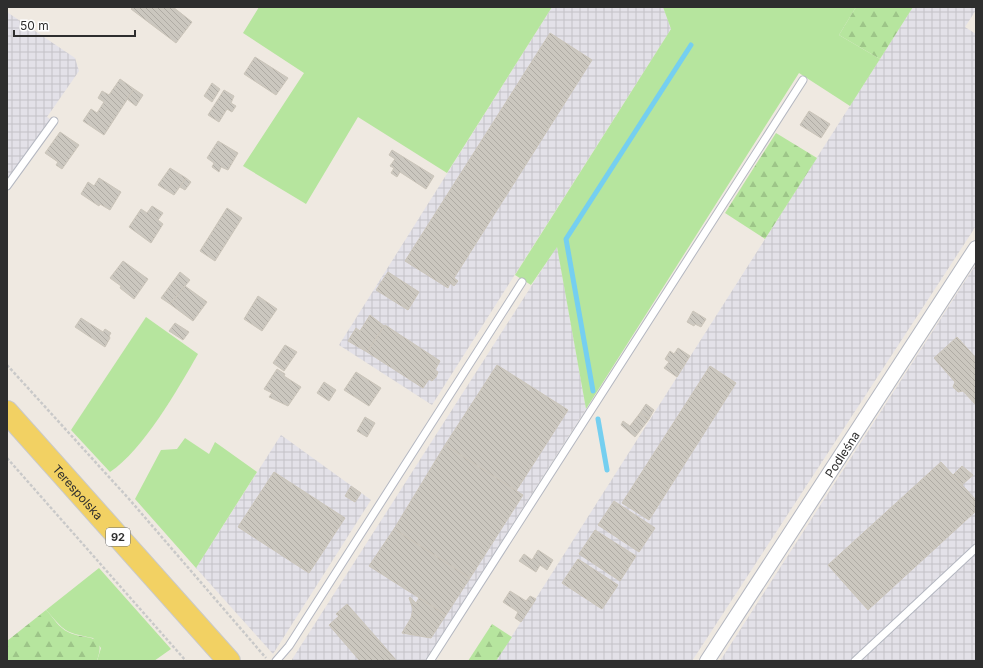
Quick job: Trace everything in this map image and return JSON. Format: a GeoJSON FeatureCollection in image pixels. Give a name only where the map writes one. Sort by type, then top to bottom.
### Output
{"type":"FeatureCollection","features":[{"type":"Feature","properties":{"kind":"main road","name":"Terespolska"},"geometry":{"type":"LineString","coordinates":[[7,412],[229,661]]}},
{"type":"Feature","properties":{"kind":"street","name":"Podleśna"},"geometry":{"type":"LineString","coordinates":[[707,661],[976,248]]}},
{"type":"Feature","properties":{"kind":"lane"},"geometry":{"type":"LineString","coordinates":[[430,661],[803,80]]}},
{"type":"Feature","properties":{"kind":"lane"},"geometry":{"type":"LineString","coordinates":[[7,186],[54,122]]}},
{"type":"Feature","properties":{"kind":"lane"},"geometry":{"type":"LineString","coordinates":[[276,661],[289,646],[522,282]]}},
{"type":"Feature","properties":{"kind":"lane"},"geometry":{"type":"LineString","coordinates":[[855,661],[976,548]]}},
{"type":"Feature","properties":{"kind":"path"},"geometry":{"type":"LineString","coordinates":[[7,365],[129,499],[269,661]]}},
{"type":"Feature","properties":{"kind":"path"},"geometry":{"type":"LineString","coordinates":[[7,458],[186,661]]}},
{"type":"Feature","properties":{"kind":"shaded area"},"geometry":{"type":"Polygon","coordinates":[[[552,7],[663,7],[671,29],[432,405],[339,345],[552,7]]]}},
{"type":"Feature","properties":{"kind":"shaded area"},"geometry":{"type":"Polygon","coordinates":[[[913,7],[976,7],[976,10],[965,27],[976,34],[976,226],[692,661],[496,661],[913,7]]]}},
{"type":"Feature","properties":{"kind":"shaded area"},"geometry":{"type":"Polygon","coordinates":[[[7,12],[75,58],[79,71],[47,117],[50,119],[7,179],[7,12]]]}},
{"type":"Feature","properties":{"kind":"shaded area"},"geometry":{"type":"Polygon","coordinates":[[[557,246],[586,409],[425,661],[291,661],[557,246]]]}},
{"type":"Feature","properties":{"kind":"shaded area"},"geometry":{"type":"Polygon","coordinates":[[[976,264],[976,661],[720,661],[787,557],[976,264]]]}},
{"type":"Feature","properties":{"kind":"shaded area"},"geometry":{"type":"Polygon","coordinates":[[[281,435],[371,500],[273,654],[196,568],[281,435]]]}},
{"type":"Feature","properties":{"kind":"green space"},"geometry":{"type":"Polygon","coordinates":[[[259,7],[552,7],[447,173],[358,117],[306,204],[243,166],[304,73],[243,33],[259,7]]]}},
{"type":"Feature","properties":{"kind":"green space"},"geometry":{"type":"Polygon","coordinates":[[[663,7],[856,7],[839,35],[880,59],[850,106],[799,73],[586,409],[557,247],[531,285],[515,275],[671,29],[663,7]]]}},
{"type":"Feature","properties":{"kind":"green space"},"geometry":{"type":"Polygon","coordinates":[[[856,7],[913,7],[880,59],[839,35],[856,7]]]}},
{"type":"Feature","properties":{"kind":"green space"},"geometry":{"type":"Polygon","coordinates":[[[776,133],[817,158],[765,239],[725,213],[776,133]]]}},
{"type":"Feature","properties":{"kind":"green space"},"geometry":{"type":"Polygon","coordinates":[[[146,317],[198,354],[159,418],[135,449],[110,472],[71,430],[146,317]]]}},
{"type":"Feature","properties":{"kind":"green space"},"geometry":{"type":"Polygon","coordinates":[[[185,438],[209,454],[215,442],[257,472],[196,568],[135,499],[161,450],[177,449],[185,438]]]}},
{"type":"Feature","properties":{"kind":"green space"},"geometry":{"type":"Polygon","coordinates":[[[99,568],[171,649],[154,661],[97,661],[101,648],[93,638],[66,630],[46,610],[99,568]]]}},
{"type":"Feature","properties":{"kind":"green space"},"geometry":{"type":"Polygon","coordinates":[[[46,610],[59,625],[68,632],[97,641],[100,645],[100,652],[97,661],[7,661],[7,641],[46,610]]]}},
{"type":"Feature","properties":{"kind":"green space"},"geometry":{"type":"Polygon","coordinates":[[[492,624],[512,637],[496,661],[468,661],[492,624]]]}},
{"type":"Feature","properties":{"kind":"building"},"geometry":{"type":"Polygon","coordinates":[[[133,7],[173,7],[192,22],[176,43],[131,9],[133,7]]]}},
{"type":"Feature","properties":{"kind":"building"},"geometry":{"type":"Polygon","coordinates":[[[550,33],[592,60],[454,278],[458,281],[454,286],[450,283],[448,288],[405,261],[550,33]]]}},
{"type":"Feature","properties":{"kind":"building"},"geometry":{"type":"Polygon","coordinates":[[[255,57],[288,78],[276,95],[244,74],[255,57]]]}},
{"type":"Feature","properties":{"kind":"building"},"geometry":{"type":"Polygon","coordinates":[[[120,79],[134,89],[104,135],[83,121],[91,109],[97,113],[104,102],[98,98],[102,91],[109,95],[120,79]]]}},
{"type":"Feature","properties":{"kind":"building"},"geometry":{"type":"Polygon","coordinates":[[[212,83],[220,89],[212,102],[204,96],[212,83]]]}},
{"type":"Feature","properties":{"kind":"building"},"geometry":{"type":"Polygon","coordinates":[[[134,89],[143,95],[136,106],[127,99],[134,89]]]}},
{"type":"Feature","properties":{"kind":"building"},"geometry":{"type":"Polygon","coordinates":[[[224,90],[234,96],[231,103],[236,106],[232,112],[227,109],[219,122],[208,115],[224,90]]]}},
{"type":"Feature","properties":{"kind":"building"},"geometry":{"type":"Polygon","coordinates":[[[809,111],[830,124],[821,138],[800,125],[809,111]]]}},
{"type":"Feature","properties":{"kind":"building"},"geometry":{"type":"Polygon","coordinates":[[[60,132],[79,145],[62,169],[56,165],[58,162],[45,153],[60,132]]]}},
{"type":"Feature","properties":{"kind":"building"},"geometry":{"type":"Polygon","coordinates":[[[218,141],[238,153],[228,170],[221,167],[219,172],[212,167],[214,163],[207,158],[218,141]]]}},
{"type":"Feature","properties":{"kind":"building"},"geometry":{"type":"Polygon","coordinates":[[[392,150],[434,176],[426,189],[400,172],[397,177],[391,173],[394,168],[390,166],[395,159],[389,155],[392,150]]]}},
{"type":"Feature","properties":{"kind":"building"},"geometry":{"type":"Polygon","coordinates":[[[170,168],[186,178],[174,195],[158,185],[170,168]]]}},
{"type":"Feature","properties":{"kind":"building"},"geometry":{"type":"Polygon","coordinates":[[[99,178],[121,192],[110,210],[100,204],[99,206],[81,194],[88,182],[94,186],[99,178]]]}},
{"type":"Feature","properties":{"kind":"building"},"geometry":{"type":"Polygon","coordinates":[[[186,178],[191,182],[185,190],[180,187],[186,178]]]}},
{"type":"Feature","properties":{"kind":"building"},"geometry":{"type":"Polygon","coordinates":[[[152,206],[163,213],[158,220],[163,224],[151,243],[129,227],[141,209],[147,213],[152,206]]]}},
{"type":"Feature","properties":{"kind":"building"},"geometry":{"type":"Polygon","coordinates":[[[227,208],[242,218],[215,261],[200,251],[227,208]]]}},
{"type":"Feature","properties":{"kind":"building"},"geometry":{"type":"Polygon","coordinates":[[[123,261],[148,279],[134,299],[120,288],[121,286],[110,278],[123,261]]]}},
{"type":"Feature","properties":{"kind":"building"},"geometry":{"type":"Polygon","coordinates":[[[180,272],[190,280],[170,304],[161,298],[180,272]]]}},
{"type":"Feature","properties":{"kind":"building"},"geometry":{"type":"Polygon","coordinates":[[[388,272],[419,292],[408,310],[376,290],[388,272]]]}},
{"type":"Feature","properties":{"kind":"building"},"geometry":{"type":"Polygon","coordinates":[[[185,286],[207,302],[193,321],[170,304],[185,286]]]}},
{"type":"Feature","properties":{"kind":"building"},"geometry":{"type":"Polygon","coordinates":[[[258,296],[277,309],[262,331],[244,319],[258,296]]]}},
{"type":"Feature","properties":{"kind":"building"},"geometry":{"type":"Polygon","coordinates":[[[693,311],[706,319],[701,327],[695,324],[694,326],[687,322],[693,311]]]}},
{"type":"Feature","properties":{"kind":"building"},"geometry":{"type":"Polygon","coordinates":[[[370,315],[384,326],[367,352],[348,341],[356,328],[360,331],[370,315]]]}},
{"type":"Feature","properties":{"kind":"building"},"geometry":{"type":"Polygon","coordinates":[[[81,318],[103,332],[105,329],[111,333],[105,347],[75,327],[81,318]]]}},
{"type":"Feature","properties":{"kind":"building"},"geometry":{"type":"Polygon","coordinates":[[[175,323],[189,332],[183,340],[169,331],[175,323]]]}},
{"type":"Feature","properties":{"kind":"building"},"geometry":{"type":"Polygon","coordinates":[[[385,325],[440,361],[435,370],[438,372],[436,377],[432,381],[429,379],[423,388],[367,352],[385,325]]]}},
{"type":"Feature","properties":{"kind":"building"},"geometry":{"type":"Polygon","coordinates":[[[957,337],[976,358],[976,405],[963,391],[958,392],[953,387],[955,382],[934,358],[957,337]]]}},
{"type":"Feature","properties":{"kind":"building"},"geometry":{"type":"Polygon","coordinates":[[[285,345],[297,352],[284,371],[273,363],[285,345]]]}},
{"type":"Feature","properties":{"kind":"building"},"geometry":{"type":"Polygon","coordinates":[[[678,348],[690,356],[677,377],[664,368],[669,362],[665,359],[670,351],[674,354],[678,348]]]}},
{"type":"Feature","properties":{"kind":"building"},"geometry":{"type":"Polygon","coordinates":[[[497,365],[568,410],[516,491],[445,445],[497,365]]]}},
{"type":"Feature","properties":{"kind":"building"},"geometry":{"type":"Polygon","coordinates":[[[710,366],[736,383],[649,520],[622,503],[710,366]]]}},
{"type":"Feature","properties":{"kind":"building"},"geometry":{"type":"Polygon","coordinates":[[[277,369],[285,374],[284,376],[301,387],[288,406],[269,397],[272,393],[264,389],[277,369]]]}},
{"type":"Feature","properties":{"kind":"building"},"geometry":{"type":"Polygon","coordinates":[[[356,372],[381,388],[369,406],[344,390],[356,372]]]}},
{"type":"Feature","properties":{"kind":"building"},"geometry":{"type":"Polygon","coordinates":[[[324,382],[336,390],[329,401],[317,393],[324,382]]]}},
{"type":"Feature","properties":{"kind":"building"},"geometry":{"type":"Polygon","coordinates":[[[646,404],[654,410],[649,419],[640,413],[646,404]]]}},
{"type":"Feature","properties":{"kind":"building"},"geometry":{"type":"Polygon","coordinates":[[[640,413],[649,419],[635,437],[621,425],[623,421],[630,426],[640,413]]]}},
{"type":"Feature","properties":{"kind":"building"},"geometry":{"type":"Polygon","coordinates":[[[365,417],[375,423],[367,437],[357,431],[365,417]]]}},
{"type":"Feature","properties":{"kind":"building"},"geometry":{"type":"Polygon","coordinates":[[[445,445],[523,495],[470,578],[394,529],[445,445]]]}},
{"type":"Feature","properties":{"kind":"building"},"geometry":{"type":"Polygon","coordinates":[[[941,462],[976,500],[976,511],[868,610],[828,565],[941,462]]]}},
{"type":"Feature","properties":{"kind":"building"},"geometry":{"type":"Polygon","coordinates":[[[962,466],[973,475],[962,485],[953,475],[962,466]]]}},
{"type":"Feature","properties":{"kind":"building"},"geometry":{"type":"Polygon","coordinates":[[[274,472],[345,518],[309,573],[238,527],[274,472]]]}},
{"type":"Feature","properties":{"kind":"building"},"geometry":{"type":"Polygon","coordinates":[[[351,486],[361,493],[355,502],[345,496],[351,486]]]}},
{"type":"Feature","properties":{"kind":"building"},"geometry":{"type":"Polygon","coordinates":[[[614,501],[655,528],[639,552],[598,525],[614,501]]]}},
{"type":"Feature","properties":{"kind":"building"},"geometry":{"type":"Polygon","coordinates":[[[394,529],[470,578],[446,615],[369,566],[394,529]]]}},
{"type":"Feature","properties":{"kind":"building"},"geometry":{"type":"Polygon","coordinates":[[[595,530],[636,556],[620,581],[579,554],[595,530]]]}},
{"type":"Feature","properties":{"kind":"building"},"geometry":{"type":"Polygon","coordinates":[[[538,550],[553,560],[547,570],[540,565],[536,572],[519,561],[524,554],[532,560],[538,550]]]}},
{"type":"Feature","properties":{"kind":"building"},"geometry":{"type":"Polygon","coordinates":[[[578,559],[618,585],[602,609],[562,583],[578,559]]]}},
{"type":"Feature","properties":{"kind":"building"},"geometry":{"type":"Polygon","coordinates":[[[510,591],[526,601],[530,596],[536,599],[521,622],[515,618],[518,612],[503,602],[510,591]]]}},
{"type":"Feature","properties":{"kind":"building"},"geometry":{"type":"Polygon","coordinates":[[[410,597],[416,603],[419,598],[446,615],[431,638],[402,633],[411,618],[413,609],[409,598],[410,597]]]}},
{"type":"Feature","properties":{"kind":"building"},"geometry":{"type":"Polygon","coordinates":[[[347,604],[397,661],[360,661],[329,625],[339,616],[336,614],[347,604]]]}},
{"type":"Feature","properties":{"kind":"waterway"},"geometry":{"type":"LineString","coordinates":[[593,391],[566,239],[691,45]]}},
{"type":"Feature","properties":{"kind":"waterway"},"geometry":{"type":"LineString","coordinates":[[598,419],[607,470]]}}]}
